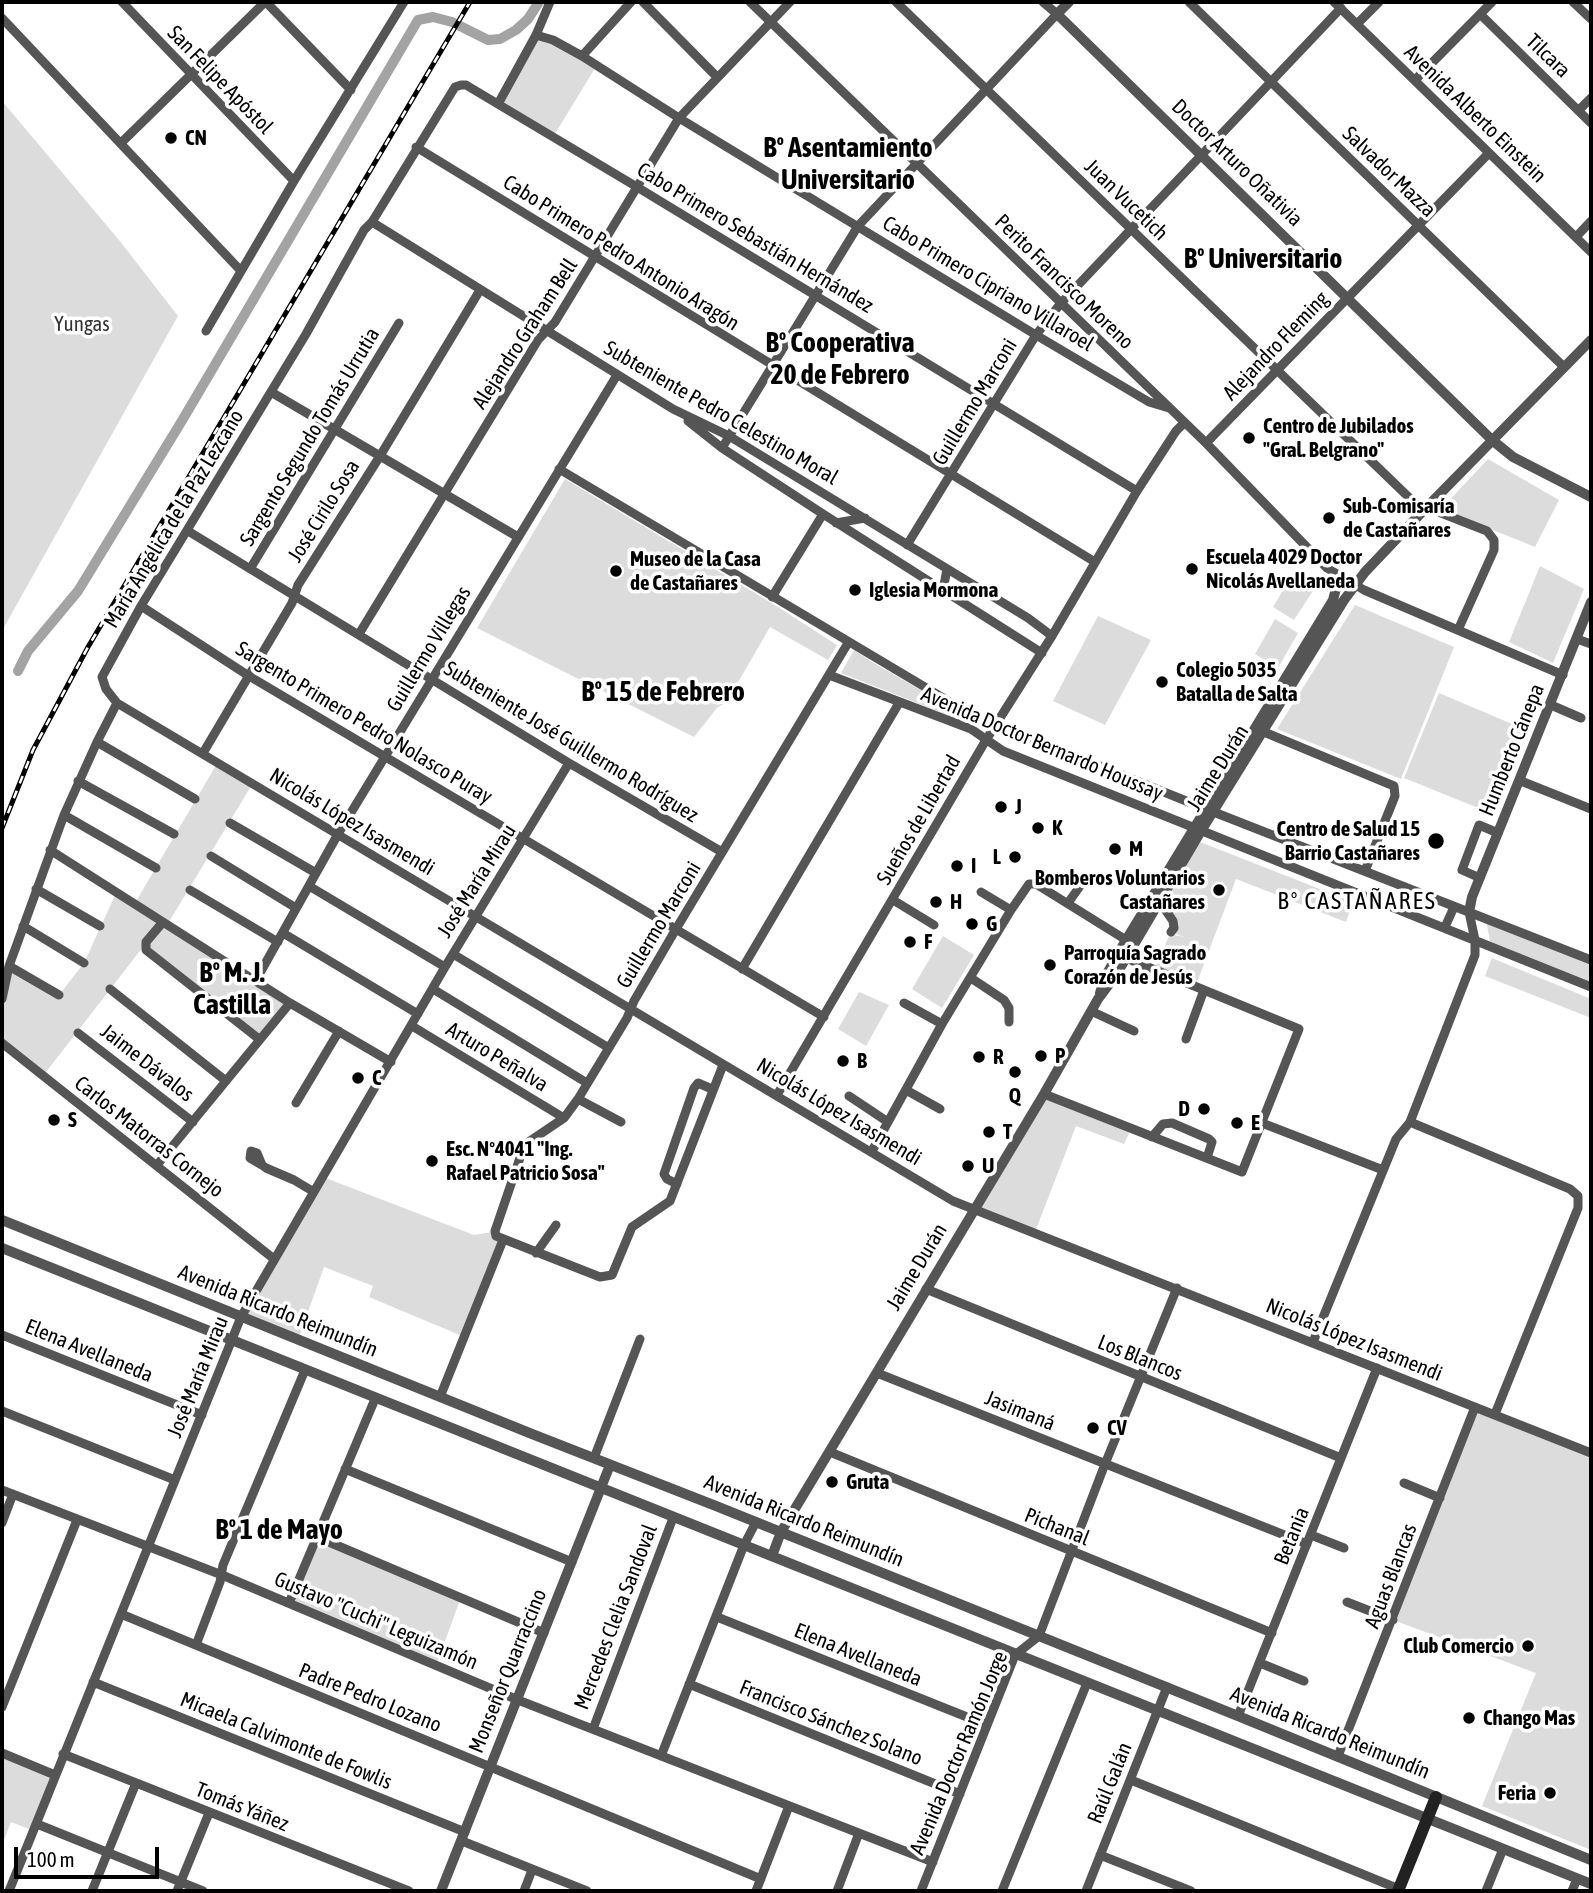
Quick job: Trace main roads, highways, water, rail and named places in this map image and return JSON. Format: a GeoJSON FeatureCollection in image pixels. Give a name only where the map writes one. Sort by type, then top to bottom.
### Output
{"type":"FeatureCollection","features":[{"type":"Feature","properties":{"kind":"main road"},"geometry":{"type":"LineString","coordinates":[[1398,1890],[1436,1797]]}},
{"type":"Feature","properties":{"kind":"waterway"},"geometry":{"type":"LineString","coordinates":[[18,671],[28,651],[78,591],[183,419],[418,20],[433,17],[452,22],[488,40],[500,39],[528,19],[539,2]]}},
{"type":"Feature","properties":{"kind":"railway"},"geometry":{"type":"LineString","coordinates":[[2,828],[33,750],[88,647],[470,2]]}},
{"type":"Feature","properties":{"kind":"place","name":"CN"},"geometry":{"type":"Point","coordinates":[171,138]}},
{"type":"Feature","properties":{"kind":"place","name":"Centro de Jubilados \"Gral. Belgrano\""},"geometry":{"type":"Point","coordinates":[1249,438]}},
{"type":"Feature","properties":{"kind":"place","name":"Sub-Comisaría de Castañares"},"geometry":{"type":"Point","coordinates":[1329,518]}},
{"type":"Feature","properties":{"kind":"place","name":"Escuela 4029 Doctor Nicolás Avellaneda"},"geometry":{"type":"Point","coordinates":[1192,569]}},
{"type":"Feature","properties":{"kind":"place","name":"Museo de la Casa de Castañares"},"geometry":{"type":"Point","coordinates":[616,571]}},
{"type":"Feature","properties":{"kind":"place","name":"Iglesia Mormona"},"geometry":{"type":"Point","coordinates":[855,590]}},
{"type":"Feature","properties":{"kind":"place","name":"Colegio 5035 Batalla de Salta"},"geometry":{"type":"Point","coordinates":[1162,682]}},
{"type":"Feature","properties":{"kind":"place","name":"J"},"geometry":{"type":"Point","coordinates":[1001,807]}},
{"type":"Feature","properties":{"kind":"place","name":"K"},"geometry":{"type":"Point","coordinates":[1038,828]}},
{"type":"Feature","properties":{"kind":"place","name":"Centro de Salud 15 Barrio Castañares"},"geometry":{"type":"Point","coordinates":[1436,841]}},
{"type":"Feature","properties":{"kind":"place","name":"M"},"geometry":{"type":"Point","coordinates":[1115,849]}},
{"type":"Feature","properties":{"kind":"place","name":"L"},"geometry":{"type":"Point","coordinates":[1015,857]}},
{"type":"Feature","properties":{"kind":"place","name":"I"},"geometry":{"type":"Point","coordinates":[957,866]}},
{"type":"Feature","properties":{"kind":"place","name":"Bomberos Voluntarios Castañares"},"geometry":{"type":"Point","coordinates":[1219,890]}},
{"type":"Feature","properties":{"kind":"place","name":"H"},"geometry":{"type":"Point","coordinates":[936,902]}},
{"type":"Feature","properties":{"kind":"place","name":"G"},"geometry":{"type":"Point","coordinates":[972,924]}},
{"type":"Feature","properties":{"kind":"place","name":"F"},"geometry":{"type":"Point","coordinates":[910,942]}},
{"type":"Feature","properties":{"kind":"place","name":"Parroquía Sagrado Corazón de Jesús"},"geometry":{"type":"Point","coordinates":[1050,965]}},
{"type":"Feature","properties":{"kind":"place","name":"P"},"geometry":{"type":"Point","coordinates":[1041,1056]}},
{"type":"Feature","properties":{"kind":"place","name":"R"},"geometry":{"type":"Point","coordinates":[979,1057]}},
{"type":"Feature","properties":{"kind":"place","name":"B"},"geometry":{"type":"Point","coordinates":[843,1061]}},
{"type":"Feature","properties":{"kind":"place","name":"Q"},"geometry":{"type":"Point","coordinates":[1015,1072]}},
{"type":"Feature","properties":{"kind":"place","name":"C"},"geometry":{"type":"Point","coordinates":[358,1078]}},
{"type":"Feature","properties":{"kind":"place","name":"D"},"geometry":{"type":"Point","coordinates":[1204,1109]}},
{"type":"Feature","properties":{"kind":"place","name":"S"},"geometry":{"type":"Point","coordinates":[54,1120]}},
{"type":"Feature","properties":{"kind":"place","name":"E"},"geometry":{"type":"Point","coordinates":[1237,1123]}},
{"type":"Feature","properties":{"kind":"place","name":"T"},"geometry":{"type":"Point","coordinates":[989,1132]}},
{"type":"Feature","properties":{"kind":"place","name":"Esc. N°4041 \"Ing. Rafael Patricio Sosa\""},"geometry":{"type":"Point","coordinates":[432,1161]}},
{"type":"Feature","properties":{"kind":"place","name":"U"},"geometry":{"type":"Point","coordinates":[968,1166]}},
{"type":"Feature","properties":{"kind":"place","name":"CV"},"geometry":{"type":"Point","coordinates":[1093,1428]}},
{"type":"Feature","properties":{"kind":"place","name":"Gruta"},"geometry":{"type":"Point","coordinates":[832,1482]}},
{"type":"Feature","properties":{"kind":"place","name":"Club Comercio"},"geometry":{"type":"Point","coordinates":[1528,1646]}},
{"type":"Feature","properties":{"kind":"place","name":"Chango Mas"},"geometry":{"type":"Point","coordinates":[1469,1718]}},
{"type":"Feature","properties":{"kind":"place","name":"Feria"},"geometry":{"type":"Point","coordinates":[1550,1793]}},
{"type":"Feature","properties":{"kind":"district","name":"Bº Asentamiento Universitario"},"geometry":{"type":"Point","coordinates":[848,164]}},
{"type":"Feature","properties":{"kind":"district","name":"Bº Universitario"},"geometry":{"type":"Point","coordinates":[1263,259]}},
{"type":"Feature","properties":{"kind":"district","name":"Bº Cooperativa 20 de Febrero"},"geometry":{"type":"Point","coordinates":[840,359]}},
{"type":"Feature","properties":{"kind":"district","name":"Bº 15 de Febrero"},"geometry":{"type":"Point","coordinates":[663,692]}},
{"type":"Feature","properties":{"kind":"district","name":"B° CASTAÑARES"},"geometry":{"type":"Point","coordinates":[1357,901]}},
{"type":"Feature","properties":{"kind":"district","name":"Bº M. J. Castilla"},"geometry":{"type":"Point","coordinates":[232,989]}},
{"type":"Feature","properties":{"kind":"district","name":"Bº 1 de Mayo"},"geometry":{"type":"Point","coordinates":[279,1530]}},
{"type":"Feature","properties":{"kind":"park label","name":"Yungas"},"geometry":{"type":"Point","coordinates":[82,324]}}]}
